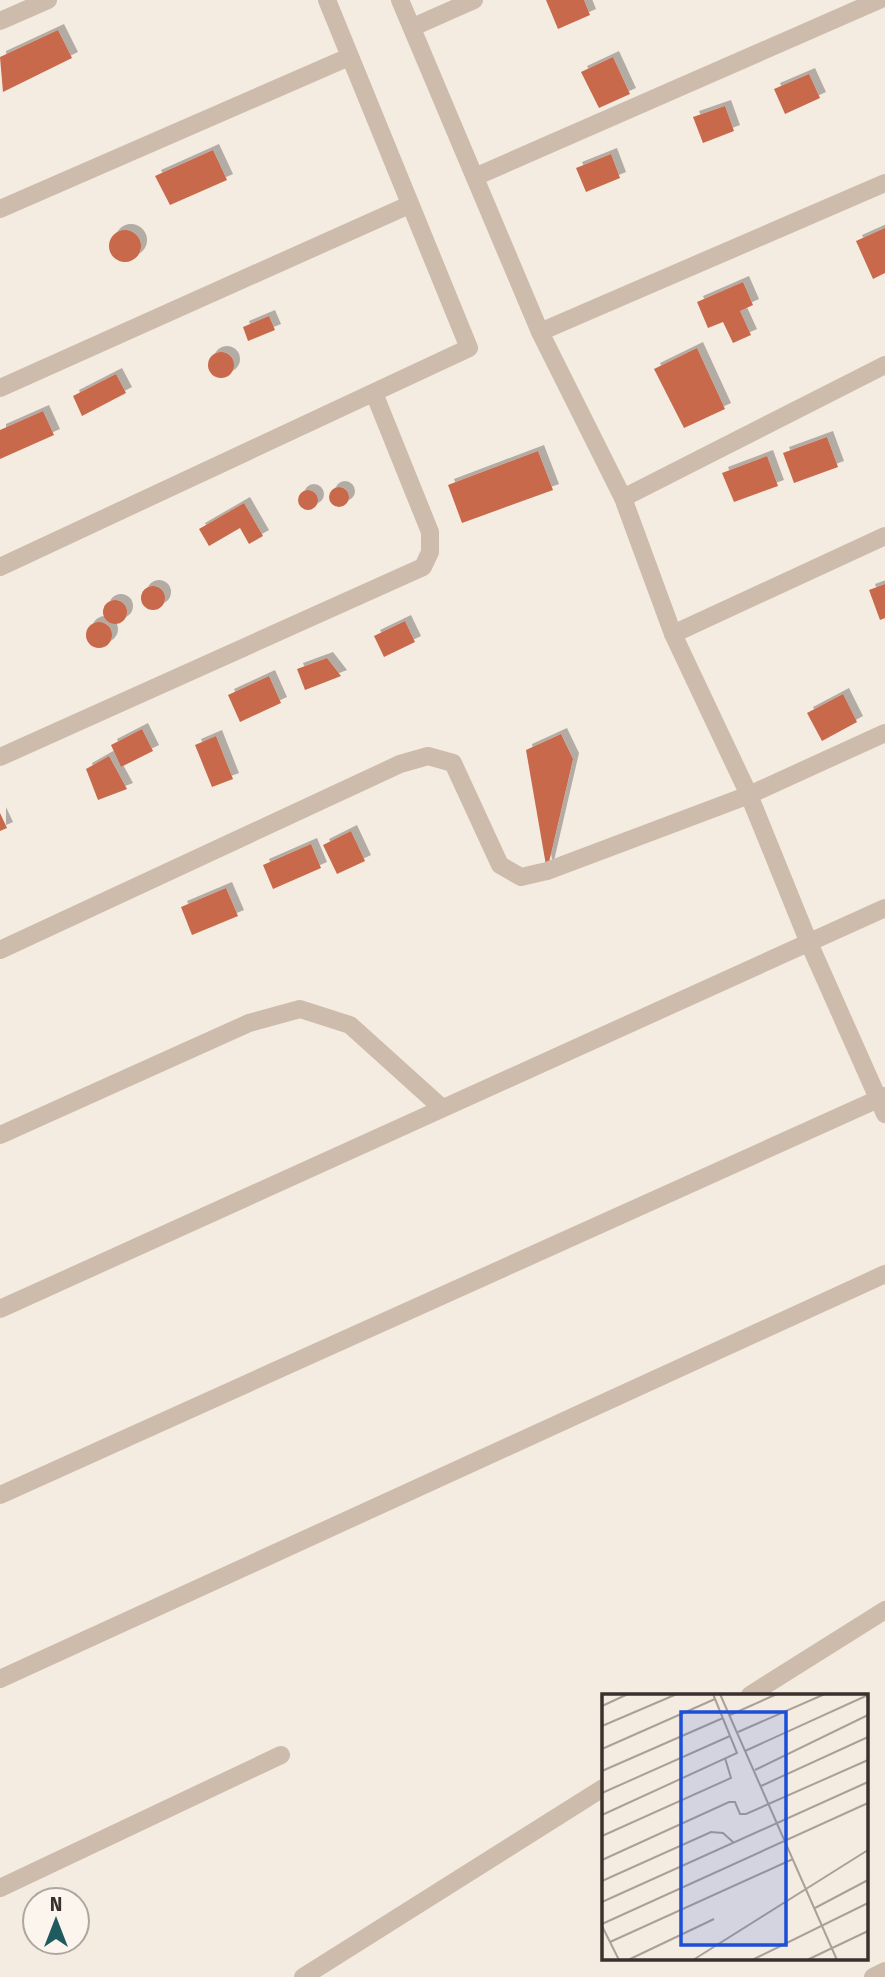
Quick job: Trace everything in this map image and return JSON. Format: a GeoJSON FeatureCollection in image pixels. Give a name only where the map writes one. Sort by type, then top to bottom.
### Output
{"type":"FeatureCollection","features":[{"type":"Feature","properties":{"kind":"street"},"geometry":{"type":"LineString","coordinates":[[0,21],[48,0]]}},
{"type":"Feature","properties":{"kind":"street"},"geometry":{"type":"LineString","coordinates":[[0,567],[469,348],[327,0]]}},
{"type":"Feature","properties":{"kind":"street"},"geometry":{"type":"LineString","coordinates":[[0,1495],[883,1103],[809,943],[749,795],[673,634],[623,498],[540,332],[477,176],[400,0]]}},
{"type":"Feature","properties":{"kind":"street"},"geometry":{"type":"LineString","coordinates":[[413,27],[474,0]]}},
{"type":"Feature","properties":{"kind":"street"},"geometry":{"type":"LineString","coordinates":[[477,176],[879,0]]}},
{"type":"Feature","properties":{"kind":"street"},"geometry":{"type":"LineString","coordinates":[[0,209],[349,57]]}},
{"type":"Feature","properties":{"kind":"street"},"geometry":{"type":"LineString","coordinates":[[540,332],[885,183]]}},
{"type":"Feature","properties":{"kind":"street"},"geometry":{"type":"LineString","coordinates":[[0,388],[409,205]]}},
{"type":"Feature","properties":{"kind":"street"},"geometry":{"type":"LineString","coordinates":[[623,498],[885,365]]}},
{"type":"Feature","properties":{"kind":"street"},"geometry":{"type":"LineString","coordinates":[[0,757],[423,567],[430,552],[430,532],[374,393]]}},
{"type":"Feature","properties":{"kind":"street"},"geometry":{"type":"LineString","coordinates":[[673,634],[885,536]]}},
{"type":"Feature","properties":{"kind":"street"},"geometry":{"type":"LineString","coordinates":[[0,950],[400,764],[428,756],[453,763],[500,865],[521,877],[547,871],[749,795],[885,733]]}},
{"type":"Feature","properties":{"kind":"street"},"geometry":{"type":"LineString","coordinates":[[0,1309],[885,908]]}},
{"type":"Feature","properties":{"kind":"street"},"geometry":{"type":"LineString","coordinates":[[0,1135],[249,1023],[300,1009],[350,1025],[442,1108]]}},
{"type":"Feature","properties":{"kind":"street"},"geometry":{"type":"LineString","coordinates":[[0,1679],[885,1274]]}},
{"type":"Feature","properties":{"kind":"street"},"geometry":{"type":"LineString","coordinates":[[752,1694],[885,1610]]}},
{"type":"Feature","properties":{"kind":"street"},"geometry":{"type":"LineString","coordinates":[[0,1888],[281,1755]]}},
{"type":"Feature","properties":{"kind":"street"},"geometry":{"type":"LineString","coordinates":[[303,1977],[602,1789]]}},
{"type":"Feature","properties":{"kind":"street"},"geometry":{"type":"LineString","coordinates":[[873,1977],[885,1972]]}},
{"type":"Feature","properties":{"kind":"building"},"geometry":{"type":"Polygon","coordinates":[[[546,0],[584,0],[590,15],[558,29],[546,0]]]}},
{"type":"Feature","properties":{"kind":"building"},"geometry":{"type":"Polygon","coordinates":[[[58,30],[72,58],[3,92],[0,57],[58,30]]]}},
{"type":"Feature","properties":{"kind":"building"},"geometry":{"type":"Polygon","coordinates":[[[613,57],[630,94],[599,108],[581,72],[613,57]]]}},
{"type":"Feature","properties":{"kind":"building"},"geometry":{"type":"Polygon","coordinates":[[[809,74],[820,98],[785,114],[774,89],[809,74]]]}},
{"type":"Feature","properties":{"kind":"building"},"geometry":{"type":"Polygon","coordinates":[[[725,106],[734,131],[703,143],[693,117],[725,106]]]}},
{"type":"Feature","properties":{"kind":"building"},"geometry":{"type":"Polygon","coordinates":[[[213,150],[227,180],[170,205],[155,176],[213,150]]]}},
{"type":"Feature","properties":{"kind":"building"},"geometry":{"type":"Polygon","coordinates":[[[611,154],[620,178],[586,192],[576,168],[611,154]]]}},
{"type":"Feature","properties":{"kind":"building"},"geometry":{"type":"Polygon","coordinates":[[[885,228],[885,273],[873,279],[856,241],[885,228]]]}},
{"type":"Feature","properties":{"kind":"building"},"geometry":{"type":"Polygon","coordinates":[[[125,230],[136,235],[141,246],[136,257],[125,262],[114,257],[109,246],[114,235],[125,230]]]}},
{"type":"Feature","properties":{"kind":"building"},"geometry":{"type":"Polygon","coordinates":[[[743,282],[753,305],[740,311],[751,335],[733,343],[723,322],[708,328],[697,302],[743,282]]]}},
{"type":"Feature","properties":{"kind":"building"},"geometry":{"type":"Polygon","coordinates":[[[269,316],[275,330],[248,341],[243,327],[269,316]]]}},
{"type":"Feature","properties":{"kind":"building"},"geometry":{"type":"Polygon","coordinates":[[[697,348],[725,409],[684,428],[654,369],[697,348]]]}},
{"type":"Feature","properties":{"kind":"building"},"geometry":{"type":"Polygon","coordinates":[[[221,352],[230,356],[234,365],[230,374],[221,378],[212,374],[208,365],[212,356],[221,352]]]}},
{"type":"Feature","properties":{"kind":"building"},"geometry":{"type":"Polygon","coordinates":[[[116,374],[126,393],[82,416],[73,396],[116,374]]]}},
{"type":"Feature","properties":{"kind":"building"},"geometry":{"type":"Polygon","coordinates":[[[43,411],[54,435],[0,459],[0,430],[43,411]]]}},
{"type":"Feature","properties":{"kind":"building"},"geometry":{"type":"Polygon","coordinates":[[[827,437],[838,467],[794,483],[783,453],[827,437]]]}},
{"type":"Feature","properties":{"kind":"building"},"geometry":{"type":"Polygon","coordinates":[[[538,451],[553,490],[462,523],[448,485],[538,451]]]}},
{"type":"Feature","properties":{"kind":"building"},"geometry":{"type":"Polygon","coordinates":[[[767,456],[778,486],[734,502],[722,473],[767,456]]]}},
{"type":"Feature","properties":{"kind":"building"},"geometry":{"type":"Polygon","coordinates":[[[339,487],[346,490],[349,497],[346,504],[339,507],[332,504],[329,497],[332,490],[339,487]]]}},
{"type":"Feature","properties":{"kind":"building"},"geometry":{"type":"Polygon","coordinates":[[[304,490],[312,490],[318,500],[312,510],[304,510],[298,504],[298,496],[304,490]]]}},
{"type":"Feature","properties":{"kind":"building"},"geometry":{"type":"Polygon","coordinates":[[[244,503],[263,536],[249,544],[240,528],[209,546],[199,529],[244,503]]]}},
{"type":"Feature","properties":{"kind":"building"},"geometry":{"type":"Polygon","coordinates":[[[885,584],[885,618],[880,620],[869,590],[885,584]]]}},
{"type":"Feature","properties":{"kind":"building"},"geometry":{"type":"Polygon","coordinates":[[[153,586],[162,589],[165,598],[162,607],[153,610],[144,607],[141,598],[144,589],[153,586]]]}},
{"type":"Feature","properties":{"kind":"building"},"geometry":{"type":"Polygon","coordinates":[[[115,600],[126,607],[127,612],[120,623],[115,624],[104,617],[103,612],[110,601],[115,600]]]}},
{"type":"Feature","properties":{"kind":"building"},"geometry":{"type":"Polygon","coordinates":[[[405,621],[415,642],[384,657],[374,636],[405,621]]]}},
{"type":"Feature","properties":{"kind":"building"},"geometry":{"type":"Polygon","coordinates":[[[99,622],[108,626],[112,635],[108,644],[99,648],[90,644],[86,635],[90,626],[99,622]]]}},
{"type":"Feature","properties":{"kind":"building"},"geometry":{"type":"Polygon","coordinates":[[[327,658],[341,676],[305,690],[297,669],[327,658]]]}},
{"type":"Feature","properties":{"kind":"building"},"geometry":{"type":"Polygon","coordinates":[[[269,676],[281,703],[240,722],[228,695],[269,676]]]}},
{"type":"Feature","properties":{"kind":"building"},"geometry":{"type":"Polygon","coordinates":[[[843,694],[857,722],[822,741],[807,713],[843,694]]]}},
{"type":"Feature","properties":{"kind":"building"},"geometry":{"type":"Polygon","coordinates":[[[142,729],[153,751],[121,767],[111,745],[142,729]]]}},
{"type":"Feature","properties":{"kind":"building"},"geometry":{"type":"Polygon","coordinates":[[[561,734],[573,759],[547,871],[526,750],[561,734]]]}},
{"type":"Feature","properties":{"kind":"building"},"geometry":{"type":"Polygon","coordinates":[[[216,736],[233,779],[212,787],[195,745],[216,736]]]}},
{"type":"Feature","properties":{"kind":"building"},"geometry":{"type":"Polygon","coordinates":[[[109,756],[127,789],[98,800],[86,769],[109,756]]]}},
{"type":"Feature","properties":{"kind":"building"},"geometry":{"type":"Polygon","coordinates":[[[0,813],[7,828],[0,831],[0,813]]]}},
{"type":"Feature","properties":{"kind":"building"},"geometry":{"type":"Polygon","coordinates":[[[351,831],[365,861],[337,874],[323,845],[351,831]]]}},
{"type":"Feature","properties":{"kind":"building"},"geometry":{"type":"Polygon","coordinates":[[[311,844],[321,868],[273,889],[263,865],[311,844]]]}},
{"type":"Feature","properties":{"kind":"building"},"geometry":{"type":"Polygon","coordinates":[[[226,888],[238,916],[192,935],[181,907],[226,888]]]}}]}
